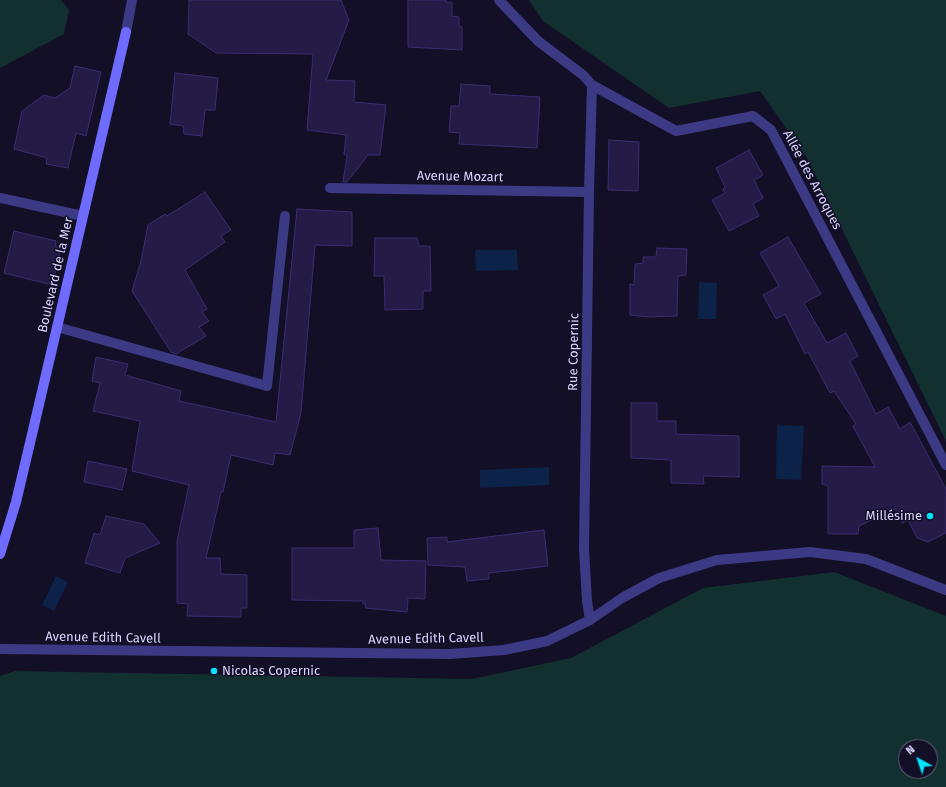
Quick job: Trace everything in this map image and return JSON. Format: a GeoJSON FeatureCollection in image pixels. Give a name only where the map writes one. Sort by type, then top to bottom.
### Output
{"type":"FeatureCollection","features":[{"type":"Feature","properties":{"kind":"main road","name":"Boulevard de la Mer"},"geometry":{"type":"LineString","coordinates":[[0,554],[16,502],[126,32]]}},
{"type":"Feature","properties":{"kind":"street","name":"Boulevard de la Mer"},"geometry":{"type":"LineString","coordinates":[[126,32],[132,0]]}},
{"type":"Feature","properties":{"kind":"street","name":"Allée des Arroques"},"geometry":{"type":"LineString","coordinates":[[499,0],[538,41],[583,75],[592,85],[676,131],[753,116],[770,130],[946,465]]}},
{"type":"Feature","properties":{"kind":"street","name":"Rue Copernic"},"geometry":{"type":"LineString","coordinates":[[590,620],[587,601],[584,549],[592,85]]}},
{"type":"Feature","properties":{"kind":"street","name":"Avenue Mozart"},"geometry":{"type":"LineString","coordinates":[[330,188],[589,192]]}},
{"type":"Feature","properties":{"kind":"street"},"geometry":{"type":"LineString","coordinates":[[0,198],[83,216]]}},
{"type":"Feature","properties":{"kind":"street"},"geometry":{"type":"LineString","coordinates":[[57,327],[267,386],[285,216]]}},
{"type":"Feature","properties":{"kind":"street","name":"Avenue Edith Cavell"},"geometry":{"type":"LineString","coordinates":[[0,649],[450,654],[504,650],[547,641],[590,620],[622,598],[659,578],[717,560],[810,552],[866,560],[946,590]]}},
{"type":"Feature","properties":{"kind":"green space"},"geometry":{"type":"Polygon","coordinates":[[[0,0],[61,0],[69,10],[64,34],[0,68],[0,0]]]}},
{"type":"Feature","properties":{"kind":"green space"},"geometry":{"type":"Polygon","coordinates":[[[529,0],[946,0],[946,441],[807,158],[760,91],[669,108],[543,21],[529,0]]]}},
{"type":"Feature","properties":{"kind":"green space"},"geometry":{"type":"Polygon","coordinates":[[[834,572],[946,616],[946,787],[0,787],[0,676],[15,671],[472,679],[571,658],[703,588],[834,572]]]}},
{"type":"Feature","properties":{"kind":"water"},"geometry":{"type":"Polygon","coordinates":[[[475,250],[517,250],[518,270],[476,271],[475,250]]]}},
{"type":"Feature","properties":{"kind":"water"},"geometry":{"type":"Polygon","coordinates":[[[699,282],[717,283],[716,319],[698,319],[699,282]]]}},
{"type":"Feature","properties":{"kind":"water"},"geometry":{"type":"Polygon","coordinates":[[[777,425],[804,426],[801,480],[776,479],[777,425]]]}},
{"type":"Feature","properties":{"kind":"water"},"geometry":{"type":"Polygon","coordinates":[[[549,467],[549,485],[480,488],[480,470],[549,467]]]}},
{"type":"Feature","properties":{"kind":"water"},"geometry":{"type":"Polygon","coordinates":[[[56,576],[68,582],[54,611],[42,605],[56,576]]]}},
{"type":"Feature","properties":{"kind":"building"},"geometry":{"type":"Polygon","coordinates":[[[189,0],[341,0],[349,20],[326,80],[355,81],[354,102],[386,105],[380,155],[368,155],[347,182],[343,182],[347,156],[344,154],[346,135],[307,130],[313,54],[216,53],[188,34],[189,0]]]}},
{"type":"Feature","properties":{"kind":"building"},"geometry":{"type":"Polygon","coordinates":[[[408,0],[446,0],[446,2],[452,2],[452,16],[459,17],[459,26],[462,27],[462,50],[408,47],[408,0]]]}},
{"type":"Feature","properties":{"kind":"building"},"geometry":{"type":"Polygon","coordinates":[[[75,66],[101,72],[86,136],[76,133],[68,168],[46,164],[47,158],[14,149],[22,111],[44,95],[55,98],[70,88],[75,66]]]}},
{"type":"Feature","properties":{"kind":"building"},"geometry":{"type":"Polygon","coordinates":[[[175,73],[218,78],[215,110],[205,110],[202,136],[184,134],[183,126],[170,124],[175,73]]]}},
{"type":"Feature","properties":{"kind":"building"},"geometry":{"type":"Polygon","coordinates":[[[461,84],[490,86],[490,94],[540,97],[537,148],[459,144],[460,133],[449,132],[451,106],[459,106],[461,84]]]}},
{"type":"Feature","properties":{"kind":"building"},"geometry":{"type":"Polygon","coordinates":[[[609,140],[639,142],[638,191],[608,190],[609,140]]]}},
{"type":"Feature","properties":{"kind":"building"},"geometry":{"type":"Polygon","coordinates":[[[749,150],[763,175],[754,180],[763,198],[753,204],[759,216],[729,231],[712,200],[725,193],[723,190],[725,187],[716,168],[749,150]]]}},
{"type":"Feature","properties":{"kind":"building"},"geometry":{"type":"Polygon","coordinates":[[[205,192],[231,230],[221,236],[225,242],[185,270],[207,309],[202,312],[209,321],[199,327],[206,336],[176,354],[171,352],[132,291],[141,261],[148,225],[165,214],[167,216],[205,192]]]}},
{"type":"Feature","properties":{"kind":"building"},"geometry":{"type":"Polygon","coordinates":[[[297,209],[352,212],[352,246],[315,245],[301,413],[290,455],[275,453],[273,465],[231,455],[206,558],[220,558],[221,574],[247,575],[247,608],[241,608],[241,617],[187,616],[188,604],[177,603],[177,541],[189,485],[132,471],[140,421],[93,411],[100,383],[92,381],[96,357],[128,364],[125,375],[181,391],[179,401],[276,422],[297,209]]]}},
{"type":"Feature","properties":{"kind":"building"},"geometry":{"type":"Polygon","coordinates":[[[14,231],[56,241],[55,246],[61,248],[52,285],[4,273],[14,231]]]}},
{"type":"Feature","properties":{"kind":"building"},"geometry":{"type":"Polygon","coordinates":[[[788,237],[821,294],[804,303],[827,343],[846,333],[858,356],[850,361],[876,414],[888,407],[900,429],[910,422],[946,489],[946,533],[928,542],[917,538],[908,520],[902,523],[895,509],[859,526],[858,534],[828,534],[828,486],[822,484],[822,466],[875,467],[853,426],[856,424],[834,391],[830,393],[808,352],[805,354],[785,314],[776,319],[763,295],[779,286],[760,253],[788,237]]]}},
{"type":"Feature","properties":{"kind":"building"},"geometry":{"type":"Polygon","coordinates":[[[375,238],[417,238],[419,246],[430,246],[431,291],[423,291],[423,309],[385,310],[384,276],[374,276],[375,238]]]}},
{"type":"Feature","properties":{"kind":"building"},"geometry":{"type":"Polygon","coordinates":[[[657,248],[687,249],[686,275],[678,276],[677,316],[649,317],[630,315],[630,284],[634,285],[635,264],[643,263],[643,257],[656,257],[657,248]]]}},
{"type":"Feature","properties":{"kind":"building"},"geometry":{"type":"Polygon","coordinates":[[[631,403],[657,403],[657,421],[676,421],[676,434],[739,436],[739,477],[703,476],[704,484],[671,483],[671,460],[631,458],[631,403]]]}},
{"type":"Feature","properties":{"kind":"building"},"geometry":{"type":"Polygon","coordinates":[[[88,461],[127,469],[122,490],[84,482],[88,461]]]}},
{"type":"Feature","properties":{"kind":"building"},"geometry":{"type":"Polygon","coordinates":[[[106,516],[144,524],[160,543],[125,558],[120,573],[85,563],[94,533],[100,535],[106,516]]]}},
{"type":"Feature","properties":{"kind":"building"},"geometry":{"type":"Polygon","coordinates":[[[378,528],[381,560],[426,561],[425,599],[408,598],[407,612],[365,608],[366,604],[363,604],[363,601],[292,600],[292,548],[354,548],[354,530],[378,528]]]}},
{"type":"Feature","properties":{"kind":"building"},"geometry":{"type":"Polygon","coordinates":[[[544,530],[548,566],[489,573],[489,579],[467,581],[465,567],[428,565],[427,538],[447,537],[447,542],[544,530]]]}},
{"type":"Feature","properties":{"kind":"place","name":"Millésime"},"geometry":{"type":"Point","coordinates":[930,516]}},
{"type":"Feature","properties":{"kind":"place","name":"Nicolas Copernic"},"geometry":{"type":"Point","coordinates":[214,671]}}]}
